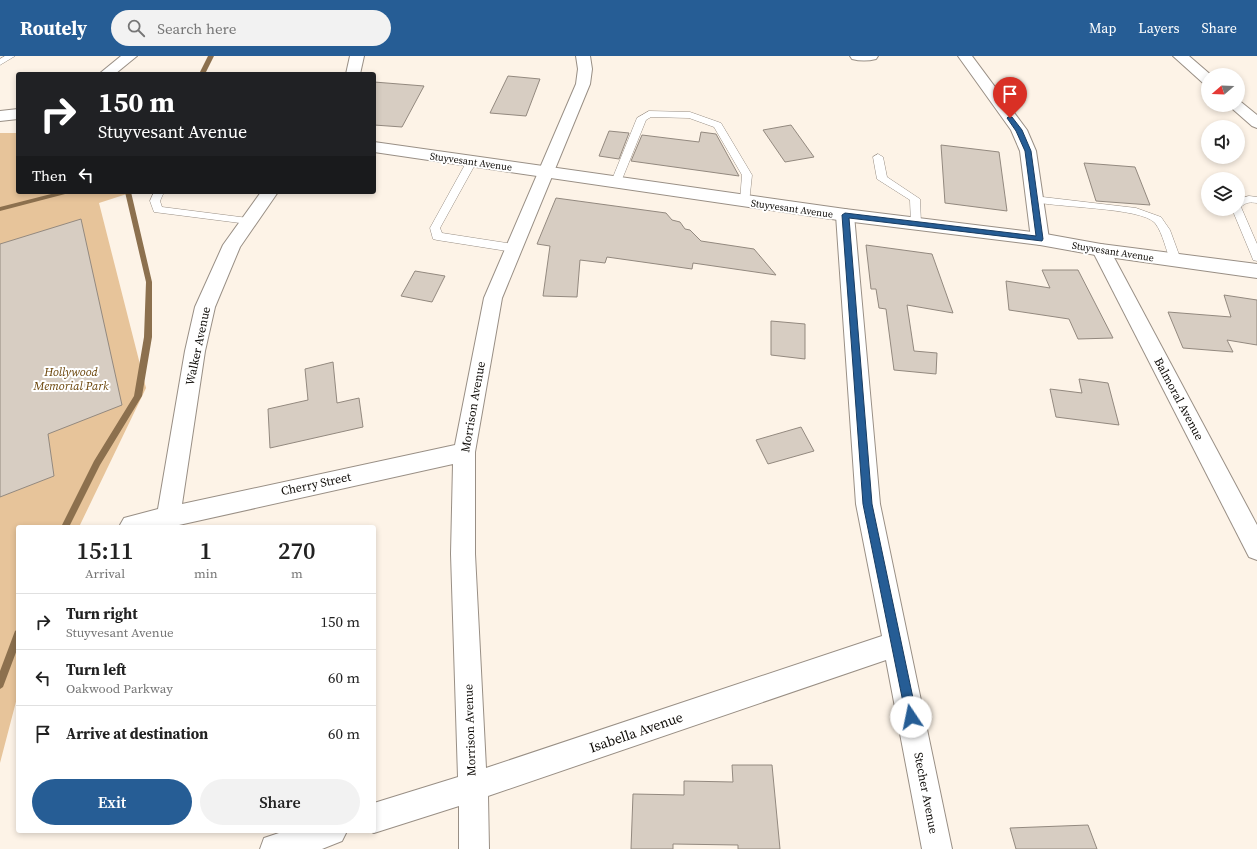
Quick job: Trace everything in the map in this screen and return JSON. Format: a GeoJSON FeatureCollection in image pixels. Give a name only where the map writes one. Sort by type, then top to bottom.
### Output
{"type":"FeatureCollection","features":[{"type":"Feature","properties":{"kind":"street"},"geometry":{"type":"LineString","coordinates":[[109,72],[130,56]]}},
{"type":"Feature","properties":{"kind":"street"},"geometry":{"type":"LineString","coordinates":[[353,72],[357,56]]}},
{"type":"Feature","properties":{"kind":"street","name":"Morrison Avenue"},"geometry":{"type":"LineString","coordinates":[[474,849],[475,833],[463,554],[464,452],[493,298],[583,84],[585,69],[583,56]]}},
{"type":"Feature","properties":{"kind":"street"},"geometry":{"type":"LineString","coordinates":[[857,56],[871,56]]}},
{"type":"Feature","properties":{"kind":"street"},"geometry":{"type":"LineString","coordinates":[[965,56],[1019,130],[1028,151],[1040,239]]}},
{"type":"Feature","properties":{"kind":"street"},"geometry":{"type":"LineString","coordinates":[[1180,56],[1201,74]]}},
{"type":"Feature","properties":{"kind":"street"},"geometry":{"type":"LineString","coordinates":[[1244,112],[1257,123]]}},
{"type":"Feature","properties":{"kind":"street"},"geometry":{"type":"LineString","coordinates":[[0,116],[16,114]]}},
{"type":"Feature","properties":{"kind":"street","name":"Stuyvesant Avenue"},"geometry":{"type":"LineString","coordinates":[[376,147],[845,215],[1040,239],[1101,250],[1257,271]]}},
{"type":"Feature","properties":{"kind":"street","name":"Walker Avenue"},"geometry":{"type":"LineString","coordinates":[[168,516],[205,307],[232,245],[268,194]]}},
{"type":"Feature","properties":{"kind":"street","name":"Stecher Avenue"},"geometry":{"type":"LineString","coordinates":[[845,215],[868,504],[937,849]]}},
{"type":"Feature","properties":{"kind":"street","name":"Balmoral Avenue"},"geometry":{"type":"LineString","coordinates":[[1101,250],[1257,549]]}},
{"type":"Feature","properties":{"kind":"street","name":"Cherry Street"},"geometry":{"type":"LineString","coordinates":[[132,525],[464,452]]}},
{"type":"Feature","properties":{"kind":"street","name":"Isabella Avenue"},"geometry":{"type":"LineString","coordinates":[[376,817],[473,787],[897,644]]}},
{"type":"Feature","properties":{"kind":"street"},"geometry":{"type":"LineString","coordinates":[[275,849],[326,833]]}},
{"type":"Feature","properties":{"kind":"lane"},"geometry":{"type":"LineString","coordinates":[[0,62],[11,56]]}},
{"type":"Feature","properties":{"kind":"lane"},"geometry":{"type":"LineString","coordinates":[[616,182],[642,118],[649,114],[690,115],[718,125],[747,175],[746,201]]}},
{"type":"Feature","properties":{"kind":"lane"},"geometry":{"type":"LineString","coordinates":[[878,157],[882,179],[914,199],[916,224]]}},
{"type":"Feature","properties":{"kind":"lane"},"geometry":{"type":"LineString","coordinates":[[472,161],[435,228],[435,232],[437,236],[513,248]]}},
{"type":"Feature","properties":{"kind":"lane"},"geometry":{"type":"LineString","coordinates":[[158,194],[155,201],[158,210],[248,221]]}},
{"type":"Feature","properties":{"kind":"lane"},"geometry":{"type":"LineString","coordinates":[[1034,199],[1136,210],[1157,219],[1165,230],[1176,260]]}},
{"type":"Feature","properties":{"kind":"lane"},"geometry":{"type":"LineString","coordinates":[[1245,200],[1257,200]]}},
{"type":"Feature","properties":{"kind":"lane"},"geometry":{"type":"LineString","coordinates":[[1240,216],[1257,257]]}},
{"type":"Feature","properties":{"kind":"green space","name":"Hollywood Memorial Park"},"geometry":{"type":"Polygon","coordinates":[[[0,133],[16,133],[16,194],[127,194],[99,203],[146,388],[80,525],[16,525],[16,702],[0,763],[0,133]]]}},
{"type":"Feature","properties":{"kind":"building"},"geometry":{"type":"Polygon","coordinates":[[[508,76],[540,79],[526,116],[490,113],[508,76]]]}},
{"type":"Feature","properties":{"kind":"building"},"geometry":{"type":"Polygon","coordinates":[[[376,82],[424,86],[402,127],[376,125],[376,82]]]}},
{"type":"Feature","properties":{"kind":"building"},"geometry":{"type":"Polygon","coordinates":[[[791,125],[814,157],[785,162],[763,130],[791,125]]]}},
{"type":"Feature","properties":{"kind":"building"},"geometry":{"type":"Polygon","coordinates":[[[609,131],[629,133],[619,159],[599,156],[609,131]]]}},
{"type":"Feature","properties":{"kind":"building"},"geometry":{"type":"Polygon","coordinates":[[[701,132],[716,134],[739,176],[631,161],[642,135],[699,142],[701,132]]]}},
{"type":"Feature","properties":{"kind":"building"},"geometry":{"type":"Polygon","coordinates":[[[941,145],[999,152],[1007,211],[945,203],[941,145]]]}},
{"type":"Feature","properties":{"kind":"building"},"geometry":{"type":"Polygon","coordinates":[[[1084,163],[1135,167],[1150,205],[1096,201],[1084,163]]]}},
{"type":"Feature","properties":{"kind":"building"},"geometry":{"type":"Polygon","coordinates":[[[556,198],[666,213],[672,220],[680,222],[685,229],[690,230],[701,241],[754,249],[776,275],[693,263],[692,269],[607,257],[605,263],[580,260],[577,297],[543,296],[550,246],[537,244],[556,198]]]}},
{"type":"Feature","properties":{"kind":"building"},"geometry":{"type":"Polygon","coordinates":[[[81,219],[122,405],[48,434],[54,476],[0,497],[0,244],[81,219]]]}},
{"type":"Feature","properties":{"kind":"building"},"geometry":{"type":"Polygon","coordinates":[[[866,245],[932,254],[953,313],[907,305],[914,351],[937,353],[936,374],[894,370],[886,309],[879,308],[876,289],[871,289],[866,245]]]}},
{"type":"Feature","properties":{"kind":"building"},"geometry":{"type":"Polygon","coordinates":[[[1042,270],[1078,270],[1113,338],[1078,339],[1069,319],[1009,310],[1006,281],[1050,288],[1042,270]]]}},
{"type":"Feature","properties":{"kind":"building"},"geometry":{"type":"Polygon","coordinates":[[[415,271],[445,276],[432,302],[401,296],[415,271]]]}},
{"type":"Feature","properties":{"kind":"building"},"geometry":{"type":"Polygon","coordinates":[[[1224,295],[1257,300],[1257,345],[1227,340],[1233,352],[1183,348],[1168,312],[1231,317],[1224,295]]]}},
{"type":"Feature","properties":{"kind":"building"},"geometry":{"type":"Polygon","coordinates":[[[771,321],[805,324],[805,359],[771,355],[771,321]]]}},
{"type":"Feature","properties":{"kind":"building"},"geometry":{"type":"Polygon","coordinates":[[[333,362],[337,403],[359,398],[363,427],[270,448],[268,409],[308,400],[305,369],[333,362]]]}},
{"type":"Feature","properties":{"kind":"building"},"geometry":{"type":"Polygon","coordinates":[[[1079,379],[1108,383],[1119,425],[1056,417],[1050,389],[1082,393],[1079,379]]]}},
{"type":"Feature","properties":{"kind":"building"},"geometry":{"type":"Polygon","coordinates":[[[801,427],[814,451],[768,464],[756,440],[801,427]]]}},
{"type":"Feature","properties":{"kind":"building"},"geometry":{"type":"Polygon","coordinates":[[[732,765],[772,765],[780,849],[738,849],[738,845],[673,844],[673,849],[631,849],[633,794],[684,795],[684,781],[733,782],[732,765]]]}},
{"type":"Feature","properties":{"kind":"building"},"geometry":{"type":"Polygon","coordinates":[[[1088,825],[1097,849],[1016,849],[1010,828],[1088,825]]]}},
{"type":"Feature","properties":{"kind":"waterway"},"geometry":{"type":"LineString","coordinates":[[203,72],[211,56]]}},
{"type":"Feature","properties":{"kind":"waterway"},"geometry":{"type":"LineString","coordinates":[[0,209],[59,194]]}},
{"type":"Feature","properties":{"kind":"waterway"},"geometry":{"type":"LineString","coordinates":[[66,525],[97,463],[138,396],[148,337],[149,282],[128,194]]}},
{"type":"Feature","properties":{"kind":"waterway"},"geometry":{"type":"LineString","coordinates":[[0,684],[16,640]]}},
{"type":"Feature","properties":{"kind":"route"},"geometry":{"type":"LineString","coordinates":[[911,717],[868,504],[845,215],[1040,239],[1028,151],[1019,130],[1010,118]]}}]}
